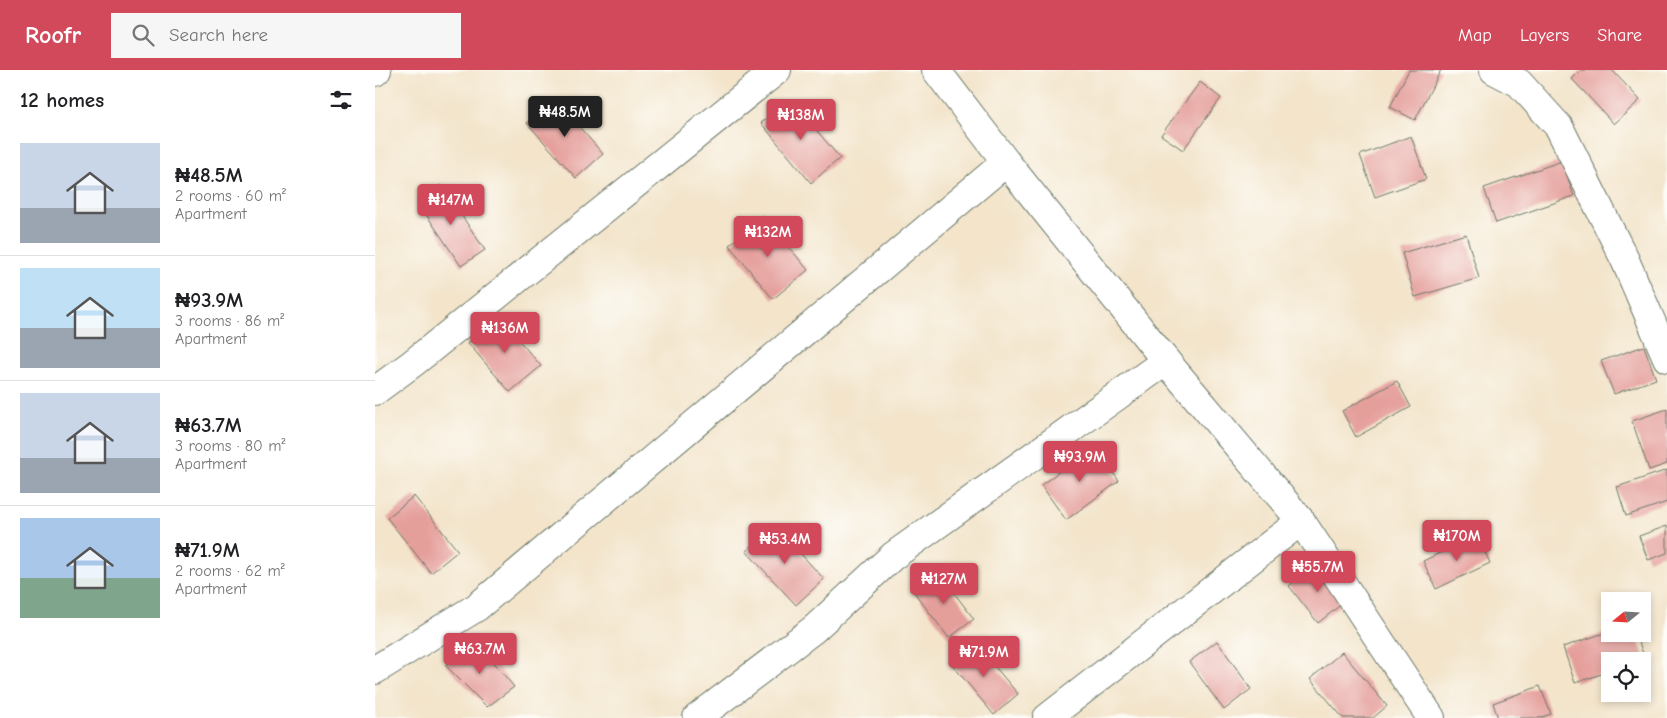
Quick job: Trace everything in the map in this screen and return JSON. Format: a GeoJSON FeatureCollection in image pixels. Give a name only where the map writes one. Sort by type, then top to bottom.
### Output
{"type":"FeatureCollection","features":[{"type":"Feature","properties":{"kind":"street"},"geometry":{"type":"LineString","coordinates":[[375,391],[413,363],[777,70]]}},
{"type":"Feature","properties":{"kind":"street"},"geometry":{"type":"LineString","coordinates":[[936,70],[1006,162],[1167,361],[1301,521],[1429,717]]}},
{"type":"Feature","properties":{"kind":"street"},"geometry":{"type":"LineString","coordinates":[[1494,70],[1519,83],[1559,127],[1625,260],[1667,358]]}},
{"type":"Feature","properties":{"kind":"street"},"geometry":{"type":"LineString","coordinates":[[375,670],[477,607],[1006,162]]}},
{"type":"Feature","properties":{"kind":"street"},"geometry":{"type":"LineString","coordinates":[[697,718],[814,629],[893,556],[1167,361]]}},
{"type":"Feature","properties":{"kind":"street"},"geometry":{"type":"LineString","coordinates":[[1047,718],[1301,521]]}},
{"type":"Feature","properties":{"kind":"building"},"geometry":{"type":"Polygon","coordinates":[[[1409,70],[1441,70],[1415,120],[1390,107],[1409,70]]]}},
{"type":"Feature","properties":{"kind":"building"},"geometry":{"type":"Polygon","coordinates":[[[1581,70],[1612,70],[1640,100],[1614,124],[1572,79],[1581,70]]]}},
{"type":"Feature","properties":{"kind":"building"},"geometry":{"type":"Polygon","coordinates":[[[1200,82],[1221,98],[1183,150],[1161,135],[1200,82]]]}},
{"type":"Feature","properties":{"kind":"building"},"geometry":{"type":"Polygon","coordinates":[[[555,99],[603,154],[576,178],[527,123],[555,99]]]}},
{"type":"Feature","properties":{"kind":"building"},"geometry":{"type":"Polygon","coordinates":[[[790,99],[840,158],[811,183],[761,123],[790,99]]]}},
{"type":"Feature","properties":{"kind":"building"},"geometry":{"type":"Polygon","coordinates":[[[1411,136],[1426,179],[1375,197],[1360,155],[1411,136]]]}},
{"type":"Feature","properties":{"kind":"building"},"geometry":{"type":"Polygon","coordinates":[[[1562,161],[1574,196],[1496,223],[1484,188],[1562,161]]]}},
{"type":"Feature","properties":{"kind":"building"},"geometry":{"type":"Polygon","coordinates":[[[441,185],[485,250],[461,266],[417,201],[441,185]]]}},
{"type":"Feature","properties":{"kind":"building"},"geometry":{"type":"Polygon","coordinates":[[[763,216],[808,270],[773,299],[729,245],[763,216]]]}},
{"type":"Feature","properties":{"kind":"building"},"geometry":{"type":"Polygon","coordinates":[[[1466,234],[1479,278],[1415,297],[1402,253],[1466,234]]]}},
{"type":"Feature","properties":{"kind":"building"},"geometry":{"type":"Polygon","coordinates":[[[499,317],[541,366],[510,392],[468,343],[499,317]]]}},
{"type":"Feature","properties":{"kind":"building"},"geometry":{"type":"Polygon","coordinates":[[[1644,346],[1656,379],[1614,394],[1601,361],[1644,346]]]}},
{"type":"Feature","properties":{"kind":"building"},"geometry":{"type":"Polygon","coordinates":[[[1397,381],[1411,407],[1356,437],[1342,411],[1397,381]]]}},
{"type":"Feature","properties":{"kind":"building"},"geometry":{"type":"Polygon","coordinates":[[[1667,409],[1667,464],[1649,470],[1632,421],[1667,409]]]}},
{"type":"Feature","properties":{"kind":"building"},"geometry":{"type":"Polygon","coordinates":[[[1094,446],[1119,481],[1066,520],[1041,485],[1094,446]]]}},
{"type":"Feature","properties":{"kind":"building"},"geometry":{"type":"Polygon","coordinates":[[[1667,470],[1667,502],[1626,516],[1617,487],[1667,470]]]}},
{"type":"Feature","properties":{"kind":"building"},"geometry":{"type":"Polygon","coordinates":[[[414,496],[458,551],[431,573],[387,518],[414,496]]]}},
{"type":"Feature","properties":{"kind":"building"},"geometry":{"type":"Polygon","coordinates":[[[774,525],[824,579],[796,605],[746,551],[774,525]]]}},
{"type":"Feature","properties":{"kind":"building"},"geometry":{"type":"Polygon","coordinates":[[[1667,526],[1667,553],[1648,560],[1639,536],[1667,526]]]}},
{"type":"Feature","properties":{"kind":"building"},"geometry":{"type":"Polygon","coordinates":[[[1477,535],[1490,563],[1436,589],[1423,561],[1477,535]]]}},
{"type":"Feature","properties":{"kind":"building"},"geometry":{"type":"Polygon","coordinates":[[[1318,562],[1348,599],[1318,623],[1289,586],[1318,562]]]}},
{"type":"Feature","properties":{"kind":"building"},"geometry":{"type":"Polygon","coordinates":[[[938,572],[974,619],[949,638],[913,591],[938,572]]]}},
{"type":"Feature","properties":{"kind":"building"},"geometry":{"type":"Polygon","coordinates":[[[1601,634],[1601,642],[1639,642],[1642,652],[1601,652],[1601,674],[1575,683],[1563,647],[1601,634]]]}},
{"type":"Feature","properties":{"kind":"building"},"geometry":{"type":"Polygon","coordinates":[[[1217,641],[1251,689],[1224,710],[1189,662],[1217,641]]]}},
{"type":"Feature","properties":{"kind":"building"},"geometry":{"type":"Polygon","coordinates":[[[974,642],[1018,694],[994,715],[950,662],[974,642]]]}},
{"type":"Feature","properties":{"kind":"building"},"geometry":{"type":"Polygon","coordinates":[[[478,643],[514,687],[487,707],[445,665],[478,643]]]}},
{"type":"Feature","properties":{"kind":"building"},"geometry":{"type":"Polygon","coordinates":[[[1342,652],[1387,706],[1373,718],[1343,718],[1310,679],[1342,652]]]}},
{"type":"Feature","properties":{"kind":"building"},"geometry":{"type":"Polygon","coordinates":[[[1540,686],[1551,714],[1539,718],[1498,718],[1493,703],[1540,686]]]}}]}
